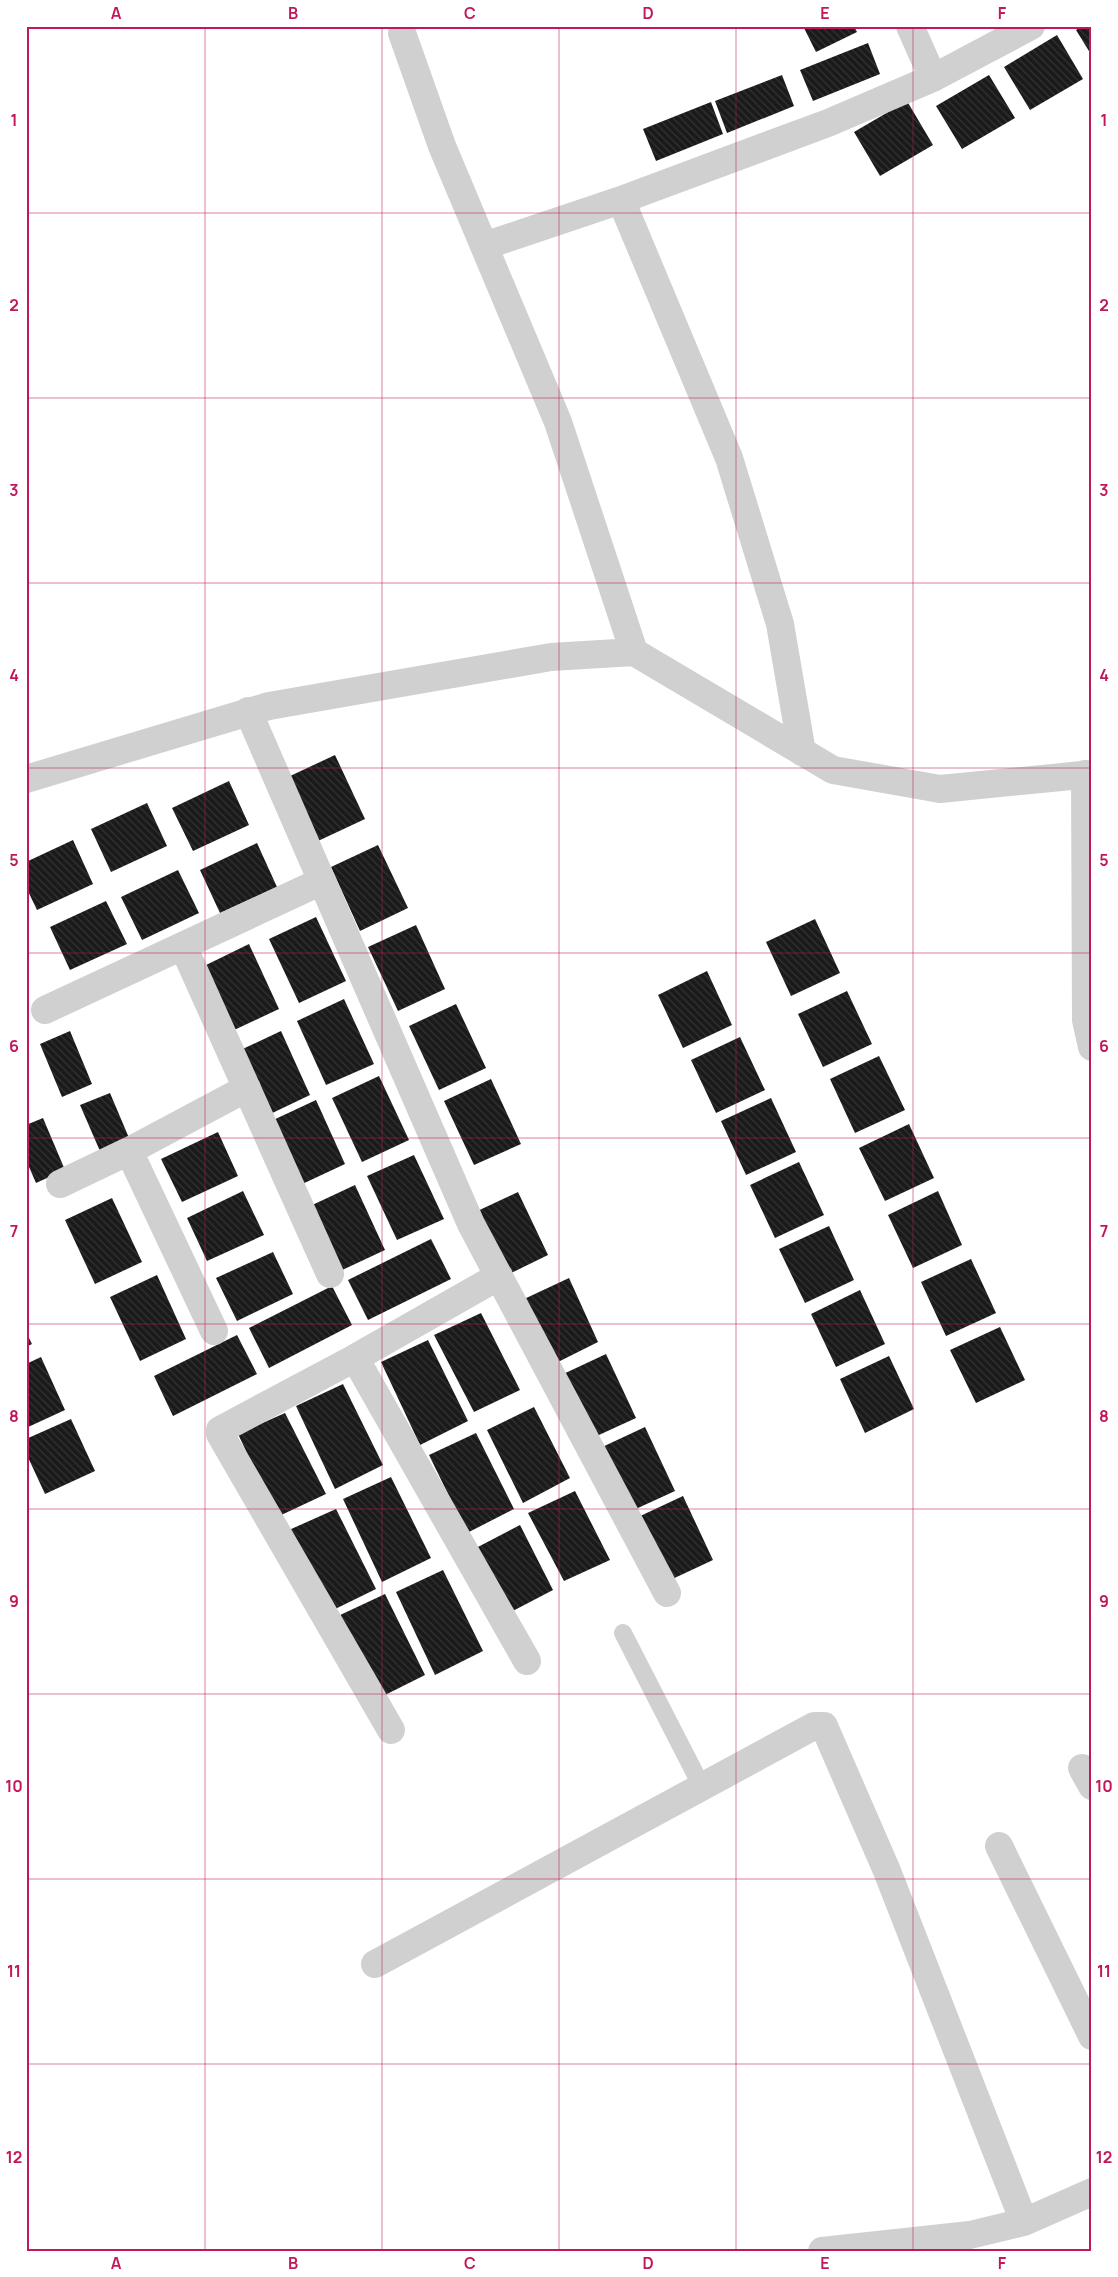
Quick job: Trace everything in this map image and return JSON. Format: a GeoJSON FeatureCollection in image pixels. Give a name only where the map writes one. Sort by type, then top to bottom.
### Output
{"type":"FeatureCollection","features":[{"type":"Feature","properties":{"kind":"street"},"geometry":{"type":"LineString","coordinates":[[910,26],[933,78]]}},
{"type":"Feature","properties":{"kind":"street"},"geometry":{"type":"LineString","coordinates":[[484,246],[621,200],[819,126],[933,78],[1031,26]]}},
{"type":"Feature","properties":{"kind":"street"},"geometry":{"type":"LineString","coordinates":[[402,33],[442,146],[558,422],[634,652]]}},
{"type":"Feature","properties":{"kind":"street"},"geometry":{"type":"LineString","coordinates":[[621,200],[729,458],[780,624],[802,752]]}},
{"type":"Feature","properties":{"kind":"street"},"geometry":{"type":"LineString","coordinates":[[26,779],[248,711],[551,657],[634,652],[833,770],[940,789],[1089,774],[1086,1020],[1092,1047]]}},
{"type":"Feature","properties":{"kind":"street"},"geometry":{"type":"LineString","coordinates":[[248,711],[470,1224],[667,1593]]}},
{"type":"Feature","properties":{"kind":"street"},"geometry":{"type":"LineString","coordinates":[[45,1010],[322,881]]}},
{"type":"Feature","properties":{"kind":"street"},"geometry":{"type":"LineString","coordinates":[[183,946],[330,1274]]}},
{"type":"Feature","properties":{"kind":"street"},"geometry":{"type":"LineString","coordinates":[[60,1184],[129,1151],[247,1088]]}},
{"type":"Feature","properties":{"kind":"street"},"geometry":{"type":"LineString","coordinates":[[129,1151],[214,1331]]}},
{"type":"Feature","properties":{"kind":"street"},"geometry":{"type":"LineString","coordinates":[[391,1730],[220,1434],[220,1430],[223,1426],[355,1358],[499,1276]]}},
{"type":"Feature","properties":{"kind":"street"},"geometry":{"type":"LineString","coordinates":[[355,1358],[527,1661]]}},
{"type":"Feature","properties":{"kind":"street"},"geometry":{"type":"LineString","coordinates":[[375,1964],[814,1726],[824,1726],[887,1871],[1024,2222]]}},
{"type":"Feature","properties":{"kind":"street"},"geometry":{"type":"LineString","coordinates":[[1000,1846],[1092,2036]]}},
{"type":"Feature","properties":{"kind":"street"},"geometry":{"type":"LineString","coordinates":[[837,2249],[970,2235],[1024,2222],[1092,2192]]}},
{"type":"Feature","properties":{"kind":"lane"},"geometry":{"type":"LineString","coordinates":[[623,1633],[702,1787]]}},
{"type":"Feature","properties":{"kind":"building"},"geometry":{"type":"Polygon","coordinates":[[[803,26],[854,26],[857,32],[816,52],[803,26]]]}},
{"type":"Feature","properties":{"kind":"building"},"geometry":{"type":"Polygon","coordinates":[[[1082,26],[1092,26],[1092,56],[1076,30],[1082,26]]]}},
{"type":"Feature","properties":{"kind":"building"},"geometry":{"type":"Polygon","coordinates":[[[1057,35],[1083,79],[1030,110],[1004,67],[1057,35]]]}},
{"type":"Feature","properties":{"kind":"building"},"geometry":{"type":"Polygon","coordinates":[[[868,43],[880,74],[813,101],[800,70],[868,43]]]}},
{"type":"Feature","properties":{"kind":"building"},"geometry":{"type":"Polygon","coordinates":[[[782,75],[794,106],[727,133],[715,101],[782,75]]]}},
{"type":"Feature","properties":{"kind":"building"},"geometry":{"type":"Polygon","coordinates":[[[989,75],[1015,118],[962,149],[936,106],[989,75]]]}},
{"type":"Feature","properties":{"kind":"building"},"geometry":{"type":"Polygon","coordinates":[[[907,101],[933,145],[880,176],[854,132],[907,101]]]}},
{"type":"Feature","properties":{"kind":"building"},"geometry":{"type":"Polygon","coordinates":[[[711,102],[723,134],[656,161],[643,129],[711,102]]]}},
{"type":"Feature","properties":{"kind":"building"},"geometry":{"type":"Polygon","coordinates":[[[335,755],[365,819],[318,841],[288,777],[335,755]]]}},
{"type":"Feature","properties":{"kind":"building"},"geometry":{"type":"Polygon","coordinates":[[[229,781],[249,825],[193,851],[172,808],[229,781]]]}},
{"type":"Feature","properties":{"kind":"building"},"geometry":{"type":"Polygon","coordinates":[[[147,803],[167,846],[111,872],[91,829],[147,803]]]}},
{"type":"Feature","properties":{"kind":"building"},"geometry":{"type":"Polygon","coordinates":[[[73,840],[93,884],[37,910],[26,887],[26,862],[73,840]]]}},
{"type":"Feature","properties":{"kind":"building"},"geometry":{"type":"Polygon","coordinates":[[[257,843],[277,887],[220,913],[200,870],[257,843]]]}},
{"type":"Feature","properties":{"kind":"building"},"geometry":{"type":"Polygon","coordinates":[[[378,845],[408,908],[360,931],[331,867],[378,845]]]}},
{"type":"Feature","properties":{"kind":"building"},"geometry":{"type":"Polygon","coordinates":[[[178,870],[199,913],[142,940],[121,897],[178,870]]]}},
{"type":"Feature","properties":{"kind":"building"},"geometry":{"type":"Polygon","coordinates":[[[106,901],[127,944],[70,970],[50,927],[106,901]]]}},
{"type":"Feature","properties":{"kind":"building"},"geometry":{"type":"Polygon","coordinates":[[[316,917],[346,981],[299,1003],[269,939],[316,917]]]}},
{"type":"Feature","properties":{"kind":"building"},"geometry":{"type":"Polygon","coordinates":[[[815,919],[840,973],[791,996],[766,942],[815,919]]]}},
{"type":"Feature","properties":{"kind":"building"},"geometry":{"type":"Polygon","coordinates":[[[416,925],[445,989],[398,1011],[368,947],[416,925]]]}},
{"type":"Feature","properties":{"kind":"building"},"geometry":{"type":"Polygon","coordinates":[[[249,944],[279,1009],[232,1031],[202,967],[249,944]]]}},
{"type":"Feature","properties":{"kind":"building"},"geometry":{"type":"Polygon","coordinates":[[[707,971],[732,1025],[683,1048],[658,995],[707,971]]]}},
{"type":"Feature","properties":{"kind":"building"},"geometry":{"type":"Polygon","coordinates":[[[847,991],[872,1044],[823,1067],[798,1014],[847,991]]]}},
{"type":"Feature","properties":{"kind":"building"},"geometry":{"type":"Polygon","coordinates":[[[344,999],[374,1064],[326,1085],[297,1021],[344,999]]]}},
{"type":"Feature","properties":{"kind":"building"},"geometry":{"type":"Polygon","coordinates":[[[456,1004],[486,1068],[439,1090],[409,1026],[456,1004]]]}},
{"type":"Feature","properties":{"kind":"building"},"geometry":{"type":"Polygon","coordinates":[[[70,1031],[92,1084],[62,1097],[40,1044],[70,1031]]]}},
{"type":"Feature","properties":{"kind":"building"},"geometry":{"type":"Polygon","coordinates":[[[281,1031],[310,1095],[264,1117],[234,1053],[281,1031]]]}},
{"type":"Feature","properties":{"kind":"building"},"geometry":{"type":"Polygon","coordinates":[[[740,1037],[765,1090],[716,1113],[691,1060],[740,1037]]]}},
{"type":"Feature","properties":{"kind":"building"},"geometry":{"type":"Polygon","coordinates":[[[879,1056],[905,1110],[855,1133],[830,1079],[879,1056]]]}},
{"type":"Feature","properties":{"kind":"building"},"geometry":{"type":"Polygon","coordinates":[[[379,1076],[409,1140],[362,1162],[332,1098],[379,1076]]]}},
{"type":"Feature","properties":{"kind":"building"},"geometry":{"type":"Polygon","coordinates":[[[491,1079],[521,1144],[474,1165],[444,1101],[491,1079]]]}},
{"type":"Feature","properties":{"kind":"building"},"geometry":{"type":"Polygon","coordinates":[[[110,1093],[132,1145],[103,1158],[80,1105],[110,1093]]]}},
{"type":"Feature","properties":{"kind":"building"},"geometry":{"type":"Polygon","coordinates":[[[771,1098],[796,1152],[746,1175],[721,1121],[771,1098]]]}},
{"type":"Feature","properties":{"kind":"building"},"geometry":{"type":"Polygon","coordinates":[[[316,1100],[345,1164],[298,1186],[269,1122],[316,1100]]]}},
{"type":"Feature","properties":{"kind":"building"},"geometry":{"type":"Polygon","coordinates":[[[43,1118],[65,1170],[36,1183],[26,1160],[26,1125],[43,1118]]]}},
{"type":"Feature","properties":{"kind":"building"},"geometry":{"type":"Polygon","coordinates":[[[909,1124],[934,1178],[885,1201],[859,1148],[909,1124]]]}},
{"type":"Feature","properties":{"kind":"building"},"geometry":{"type":"Polygon","coordinates":[[[218,1132],[238,1176],[182,1202],[161,1159],[218,1132]]]}},
{"type":"Feature","properties":{"kind":"building"},"geometry":{"type":"Polygon","coordinates":[[[414,1155],[444,1219],[397,1240],[367,1176],[414,1155]]]}},
{"type":"Feature","properties":{"kind":"building"},"geometry":{"type":"Polygon","coordinates":[[[799,1162],[824,1215],[775,1238],[750,1185],[799,1162]]]}},
{"type":"Feature","properties":{"kind":"building"},"geometry":{"type":"Polygon","coordinates":[[[355,1185],[385,1250],[338,1272],[308,1207],[355,1185]]]}},
{"type":"Feature","properties":{"kind":"building"},"geometry":{"type":"Polygon","coordinates":[[[243,1191],[264,1235],[207,1261],[187,1218],[243,1191]]]}},
{"type":"Feature","properties":{"kind":"building"},"geometry":{"type":"Polygon","coordinates":[[[938,1191],[962,1245],[913,1268],[888,1215],[938,1191]]]}},
{"type":"Feature","properties":{"kind":"building"},"geometry":{"type":"Polygon","coordinates":[[[518,1192],[548,1255],[501,1278],[471,1214],[518,1192]]]}},
{"type":"Feature","properties":{"kind":"building"},"geometry":{"type":"Polygon","coordinates":[[[112,1198],[142,1262],[95,1284],[65,1220],[112,1198]]]}},
{"type":"Feature","properties":{"kind":"building"},"geometry":{"type":"Polygon","coordinates":[[[829,1226],[854,1280],[805,1303],[779,1249],[829,1226]]]}},
{"type":"Feature","properties":{"kind":"building"},"geometry":{"type":"Polygon","coordinates":[[[431,1239],[451,1279],[368,1320],[348,1280],[431,1239]]]}},
{"type":"Feature","properties":{"kind":"building"},"geometry":{"type":"Polygon","coordinates":[[[273,1252],[293,1294],[237,1321],[216,1278],[273,1252]]]}},
{"type":"Feature","properties":{"kind":"building"},"geometry":{"type":"Polygon","coordinates":[[[971,1259],[996,1313],[946,1336],[921,1282],[971,1259]]]}},
{"type":"Feature","properties":{"kind":"building"},"geometry":{"type":"Polygon","coordinates":[[[157,1275],[186,1339],[140,1361],[110,1297],[157,1275]]]}},
{"type":"Feature","properties":{"kind":"building"},"geometry":{"type":"Polygon","coordinates":[[[569,1278],[598,1342],[552,1365],[522,1300],[569,1278]]]}},
{"type":"Feature","properties":{"kind":"building"},"geometry":{"type":"Polygon","coordinates":[[[332,1286],[352,1325],[269,1368],[249,1328],[332,1286]]]}},
{"type":"Feature","properties":{"kind":"building"},"geometry":{"type":"Polygon","coordinates":[[[860,1290],[885,1344],[836,1367],[811,1314],[860,1290]]]}},
{"type":"Feature","properties":{"kind":"building"},"geometry":{"type":"Polygon","coordinates":[[[481,1313],[520,1390],[474,1412],[434,1335],[481,1313]]]}},
{"type":"Feature","properties":{"kind":"building"},"geometry":{"type":"Polygon","coordinates":[[[1000,1327],[1025,1380],[976,1403],[950,1350],[1000,1327]]]}},
{"type":"Feature","properties":{"kind":"building"},"geometry":{"type":"Polygon","coordinates":[[[26,1332],[32,1344],[26,1347],[26,1332]]]}},
{"type":"Feature","properties":{"kind":"building"},"geometry":{"type":"Polygon","coordinates":[[[237,1335],[257,1374],[173,1416],[154,1376],[237,1335]]]}},
{"type":"Feature","properties":{"kind":"building"},"geometry":{"type":"Polygon","coordinates":[[[428,1340],[468,1421],[420,1445],[381,1362],[428,1340]]]}},
{"type":"Feature","properties":{"kind":"building"},"geometry":{"type":"Polygon","coordinates":[[[606,1354],[636,1418],[588,1440],[559,1376],[606,1354]]]}},
{"type":"Feature","properties":{"kind":"building"},"geometry":{"type":"Polygon","coordinates":[[[889,1356],[914,1409],[865,1433],[840,1379],[889,1356]]]}},
{"type":"Feature","properties":{"kind":"building"},"geometry":{"type":"Polygon","coordinates":[[[41,1357],[65,1410],[26,1428],[26,1364],[41,1357]]]}},
{"type":"Feature","properties":{"kind":"building"},"geometry":{"type":"Polygon","coordinates":[[[343,1384],[383,1465],[335,1489],[296,1406],[343,1384]]]}},
{"type":"Feature","properties":{"kind":"building"},"geometry":{"type":"Polygon","coordinates":[[[534,1407],[570,1478],[523,1503],[487,1430],[534,1407]]]}},
{"type":"Feature","properties":{"kind":"building"},"geometry":{"type":"Polygon","coordinates":[[[285,1413],[326,1494],[277,1517],[238,1434],[285,1413]]]}},
{"type":"Feature","properties":{"kind":"building"},"geometry":{"type":"Polygon","coordinates":[[[71,1419],[95,1471],[45,1494],[26,1453],[26,1439],[71,1419]]]}},
{"type":"Feature","properties":{"kind":"building"},"geometry":{"type":"Polygon","coordinates":[[[645,1427],[675,1491],[627,1513],[598,1449],[645,1427]]]}},
{"type":"Feature","properties":{"kind":"building"},"geometry":{"type":"Polygon","coordinates":[[[476,1433],[514,1509],[467,1533],[429,1455],[476,1433]]]}},
{"type":"Feature","properties":{"kind":"building"},"geometry":{"type":"Polygon","coordinates":[[[391,1477],[431,1558],[382,1582],[343,1499],[391,1477]]]}},
{"type":"Feature","properties":{"kind":"building"},"geometry":{"type":"Polygon","coordinates":[[[575,1491],[610,1560],[564,1581],[528,1513],[575,1491]]]}},
{"type":"Feature","properties":{"kind":"building"},"geometry":{"type":"Polygon","coordinates":[[[683,1496],[713,1560],[666,1582],[636,1518],[683,1496]]]}},
{"type":"Feature","properties":{"kind":"building"},"geometry":{"type":"Polygon","coordinates":[[[336,1509],[376,1589],[327,1613],[289,1530],[336,1509]]]}},
{"type":"Feature","properties":{"kind":"building"},"geometry":{"type":"Polygon","coordinates":[[[520,1525],[553,1590],[507,1614],[474,1549],[520,1525]]]}},
{"type":"Feature","properties":{"kind":"building"},"geometry":{"type":"Polygon","coordinates":[[[443,1570],[483,1651],[435,1675],[396,1592],[443,1570]]]}},
{"type":"Feature","properties":{"kind":"building"},"geometry":{"type":"Polygon","coordinates":[[[385,1594],[425,1675],[377,1699],[338,1616],[385,1594]]]}}]}
